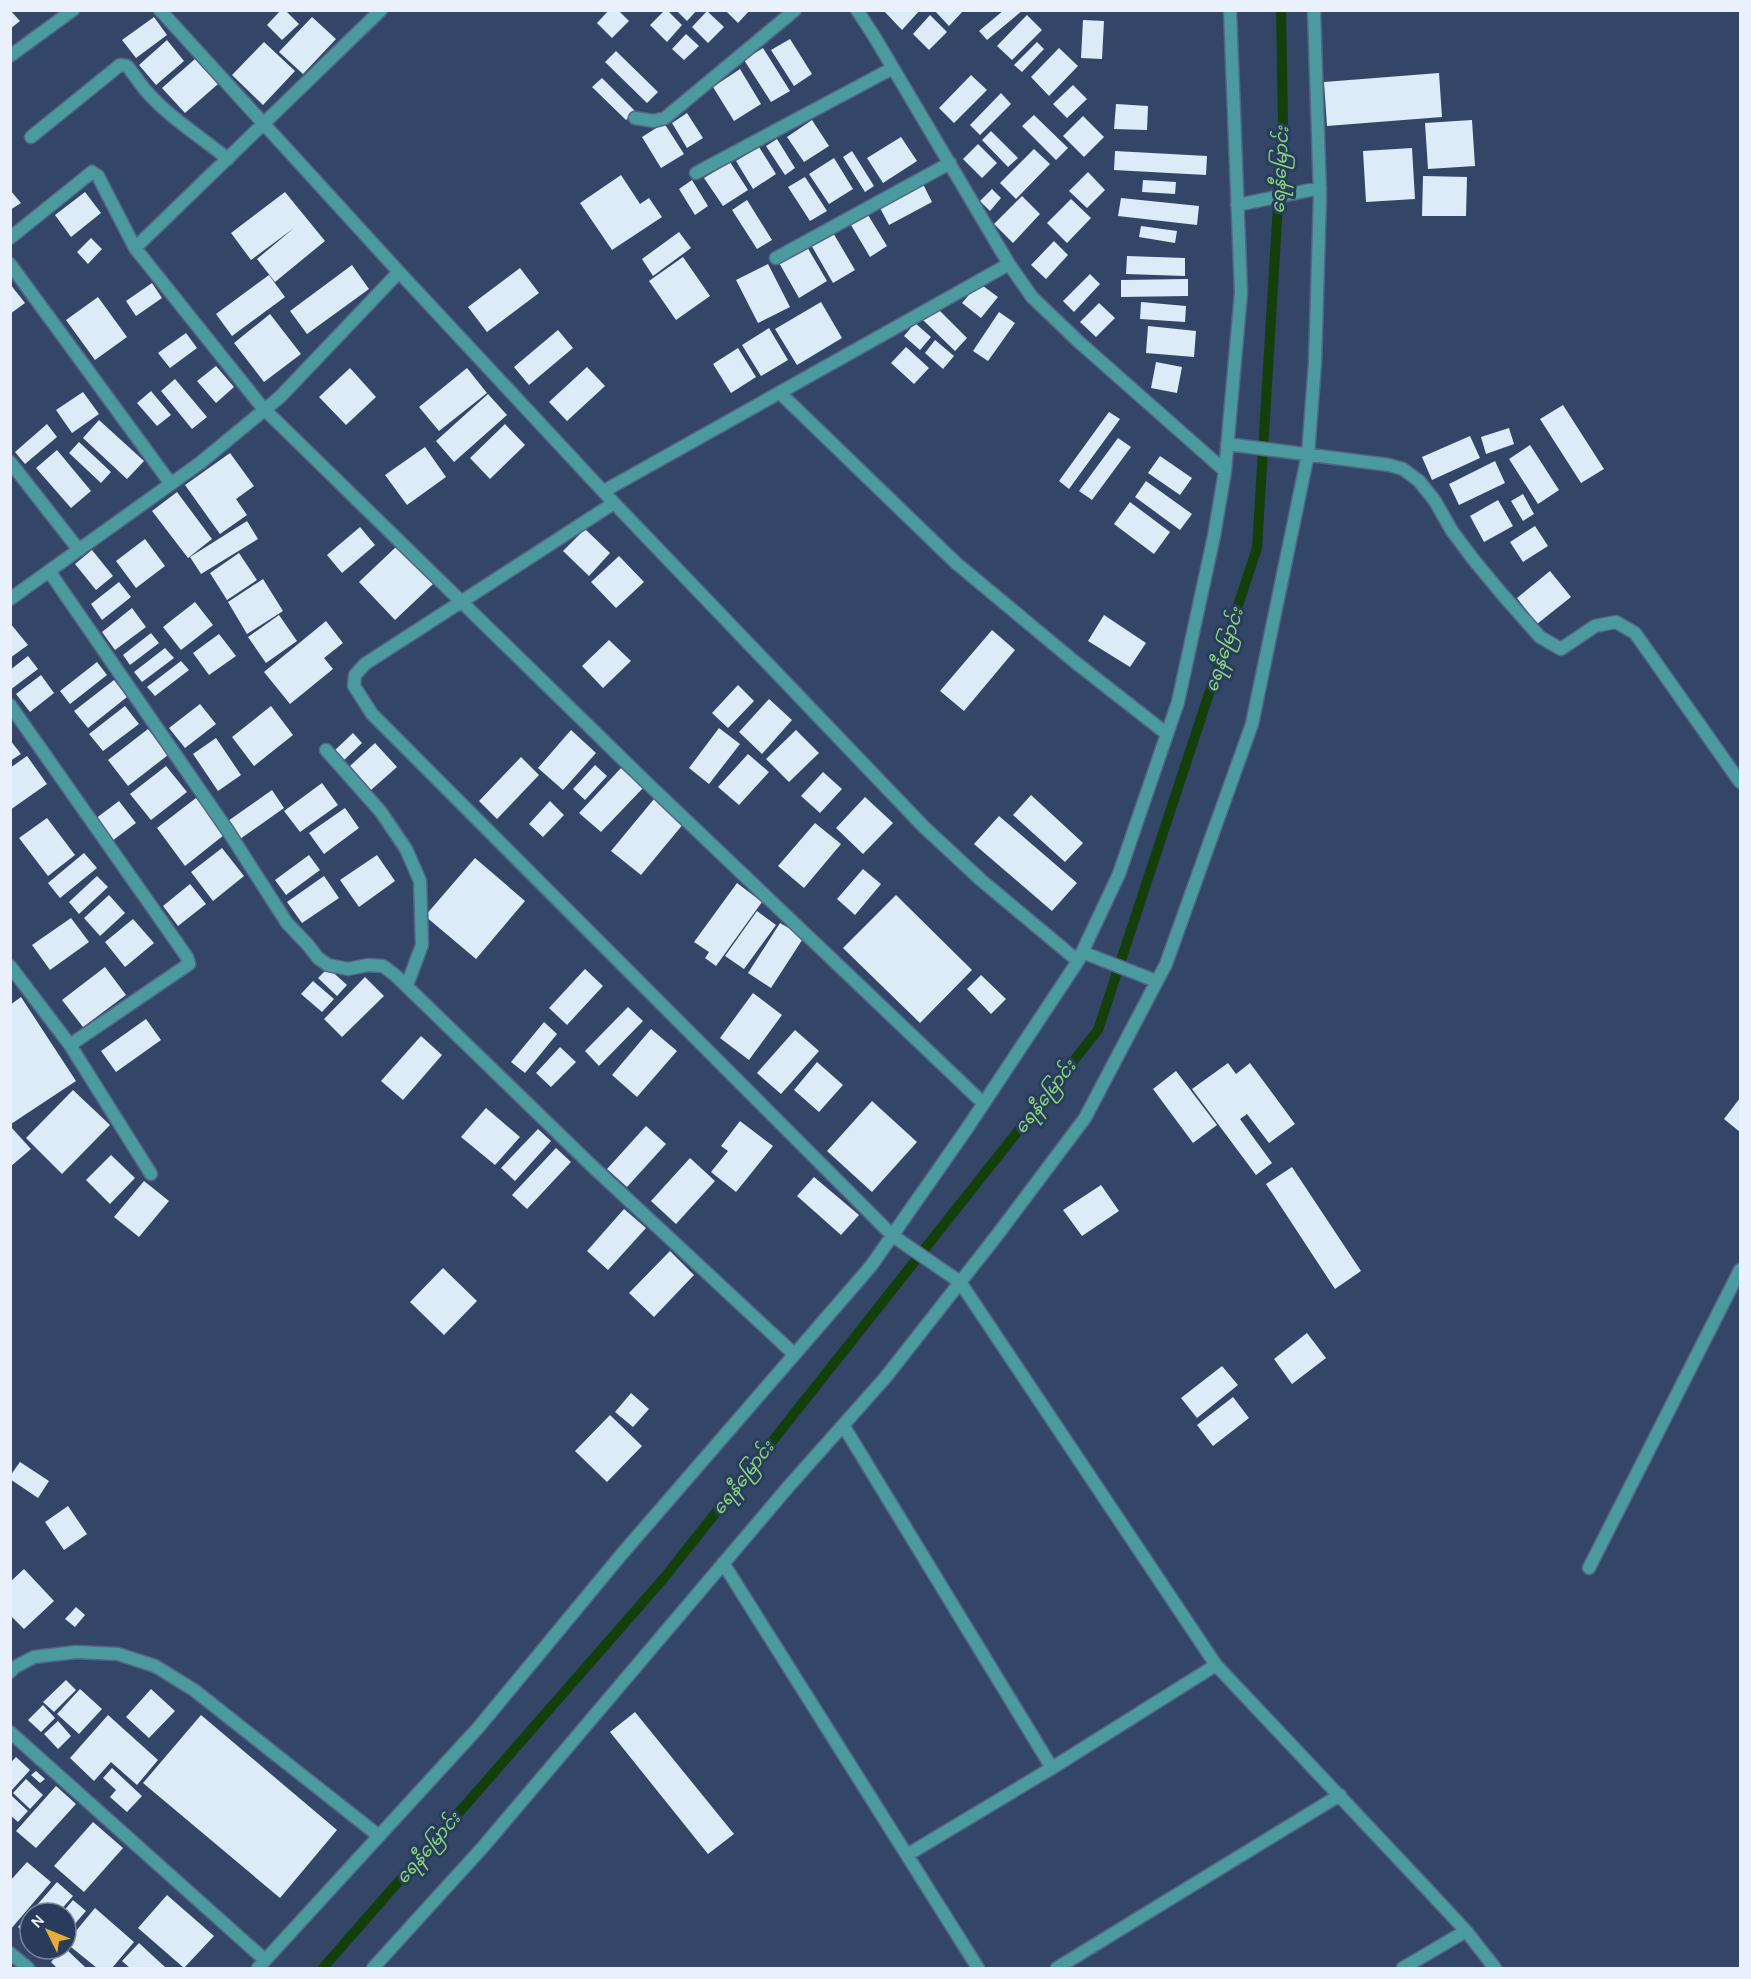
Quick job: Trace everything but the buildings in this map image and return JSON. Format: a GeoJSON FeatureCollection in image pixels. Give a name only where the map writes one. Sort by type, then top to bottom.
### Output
{"type":"FeatureCollection","features":[{"type":"Feature","properties":{"kind":"street"},"geometry":{"type":"LineString","coordinates":[[10,56],[73,10]]}},
{"type":"Feature","properties":{"kind":"street"},"geometry":{"type":"LineString","coordinates":[[160,10],[614,503],[924,827],[981,880],[1080,956],[1095,956],[1151,979]]}},
{"type":"Feature","properties":{"kind":"street"},"geometry":{"type":"LineString","coordinates":[[135,248],[381,10]]}},
{"type":"Feature","properties":{"kind":"street"},"geometry":{"type":"LineString","coordinates":[[635,118],[654,121],[664,118],[795,10]]}},
{"type":"Feature","properties":{"kind":"street"},"geometry":{"type":"LineString","coordinates":[[857,10],[1009,264],[1032,297],[1078,342],[1225,471]]}},
{"type":"Feature","properties":{"kind":"street"},"geometry":{"type":"LineString","coordinates":[[10,1732],[262,1964],[478,1728],[621,1555],[871,1266],[897,1240],[983,1103],[1080,956],[1119,874],[1178,702],[1232,445],[1241,293],[1241,204],[1230,10]]}},
{"type":"Feature","properties":{"kind":"street"},"geometry":{"type":"LineString","coordinates":[[373,1968],[483,1847],[723,1563],[885,1378],[955,1278],[1085,1118],[1151,979],[1166,964],[1252,724],[1305,454],[1316,363],[1320,188],[1314,10]]}},
{"type":"Feature","properties":{"kind":"street"},"geometry":{"type":"LineString","coordinates":[[31,138],[123,64],[148,93],[228,159]]}},
{"type":"Feature","properties":{"kind":"street"},"geometry":{"type":"LineString","coordinates":[[696,173],[893,68]]}},
{"type":"Feature","properties":{"kind":"street"},"geometry":{"type":"LineString","coordinates":[[776,258],[950,163]]}},
{"type":"Feature","properties":{"kind":"street"},"geometry":{"type":"LineString","coordinates":[[10,238],[92,172],[98,176],[135,248],[265,409],[655,790],[983,1103]]}},
{"type":"Feature","properties":{"kind":"street"},"geometry":{"type":"LineString","coordinates":[[1241,204],[1320,188]]}},
{"type":"Feature","properties":{"kind":"street"},"geometry":{"type":"LineString","coordinates":[[10,264],[171,484]]}},
{"type":"Feature","properties":{"kind":"street"},"geometry":{"type":"LineString","coordinates":[[604,491],[1009,264]]}},
{"type":"Feature","properties":{"kind":"street"},"geometry":{"type":"LineString","coordinates":[[10,599],[200,463],[280,397],[399,272]]}},
{"type":"Feature","properties":{"kind":"street"},"geometry":{"type":"LineString","coordinates":[[780,393],[956,563],[1075,662],[1167,734]]}},
{"type":"Feature","properties":{"kind":"street"},"geometry":{"type":"LineString","coordinates":[[1232,445],[1389,465],[1403,470],[1419,481],[1473,559],[1540,637],[1561,649],[1595,626],[1616,622],[1635,633],[1740,782]]}},
{"type":"Feature","properties":{"kind":"street"},"geometry":{"type":"LineString","coordinates":[[10,462],[79,550]]}},
{"type":"Feature","properties":{"kind":"street"},"geometry":{"type":"LineString","coordinates":[[614,503],[365,664],[355,675],[354,686],[372,714],[897,1240],[955,1278],[1216,1665],[1466,1931],[1495,1968]]}},
{"type":"Feature","properties":{"kind":"street"},"geometry":{"type":"LineString","coordinates":[[49,571],[228,831],[287,923],[318,958],[328,965],[348,969],[368,965],[383,966],[591,1166],[794,1354]]}},
{"type":"Feature","properties":{"kind":"street"},"geometry":{"type":"LineString","coordinates":[[10,705],[189,962],[185,968],[70,1045]]}},
{"type":"Feature","properties":{"kind":"street"},"geometry":{"type":"LineString","coordinates":[[326,750],[381,812],[406,849],[420,881],[422,945],[406,986]]}},
{"type":"Feature","properties":{"kind":"street"},"geometry":{"type":"LineString","coordinates":[[10,966],[70,1045],[151,1174]]}},
{"type":"Feature","properties":{"kind":"street"},"geometry":{"type":"LineString","coordinates":[[1589,1568],[1740,1270]]}},
{"type":"Feature","properties":{"kind":"street"},"geometry":{"type":"LineString","coordinates":[[843,1425],[1052,1768]]}},
{"type":"Feature","properties":{"kind":"street"},"geometry":{"type":"LineString","coordinates":[[723,1563],[978,1968]]}},
{"type":"Feature","properties":{"kind":"street"},"geometry":{"type":"LineString","coordinates":[[10,1672],[34,1657],[76,1652],[118,1654],[155,1666],[194,1690],[379,1836]]}},
{"type":"Feature","properties":{"kind":"street"},"geometry":{"type":"LineString","coordinates":[[907,1855],[1052,1768],[1216,1665]]}},
{"type":"Feature","properties":{"kind":"street"},"geometry":{"type":"LineString","coordinates":[[1057,1968],[1340,1795]]}},
{"type":"Feature","properties":{"kind":"street"},"geometry":{"type":"LineString","coordinates":[[1403,1968],[1466,1931]]}},
{"type":"Feature","properties":{"kind":"street"},"geometry":{"type":"LineString","coordinates":[[10,1953],[28,1968]]}},
{"type":"Feature","properties":{"kind":"waterway","name":"ရေနီမြောင်း"},"geometry":{"type":"LineString","coordinates":[[323,1968],[664,1578],[1098,1030],[1257,548],[1283,123],[1281,10]]}}]}
